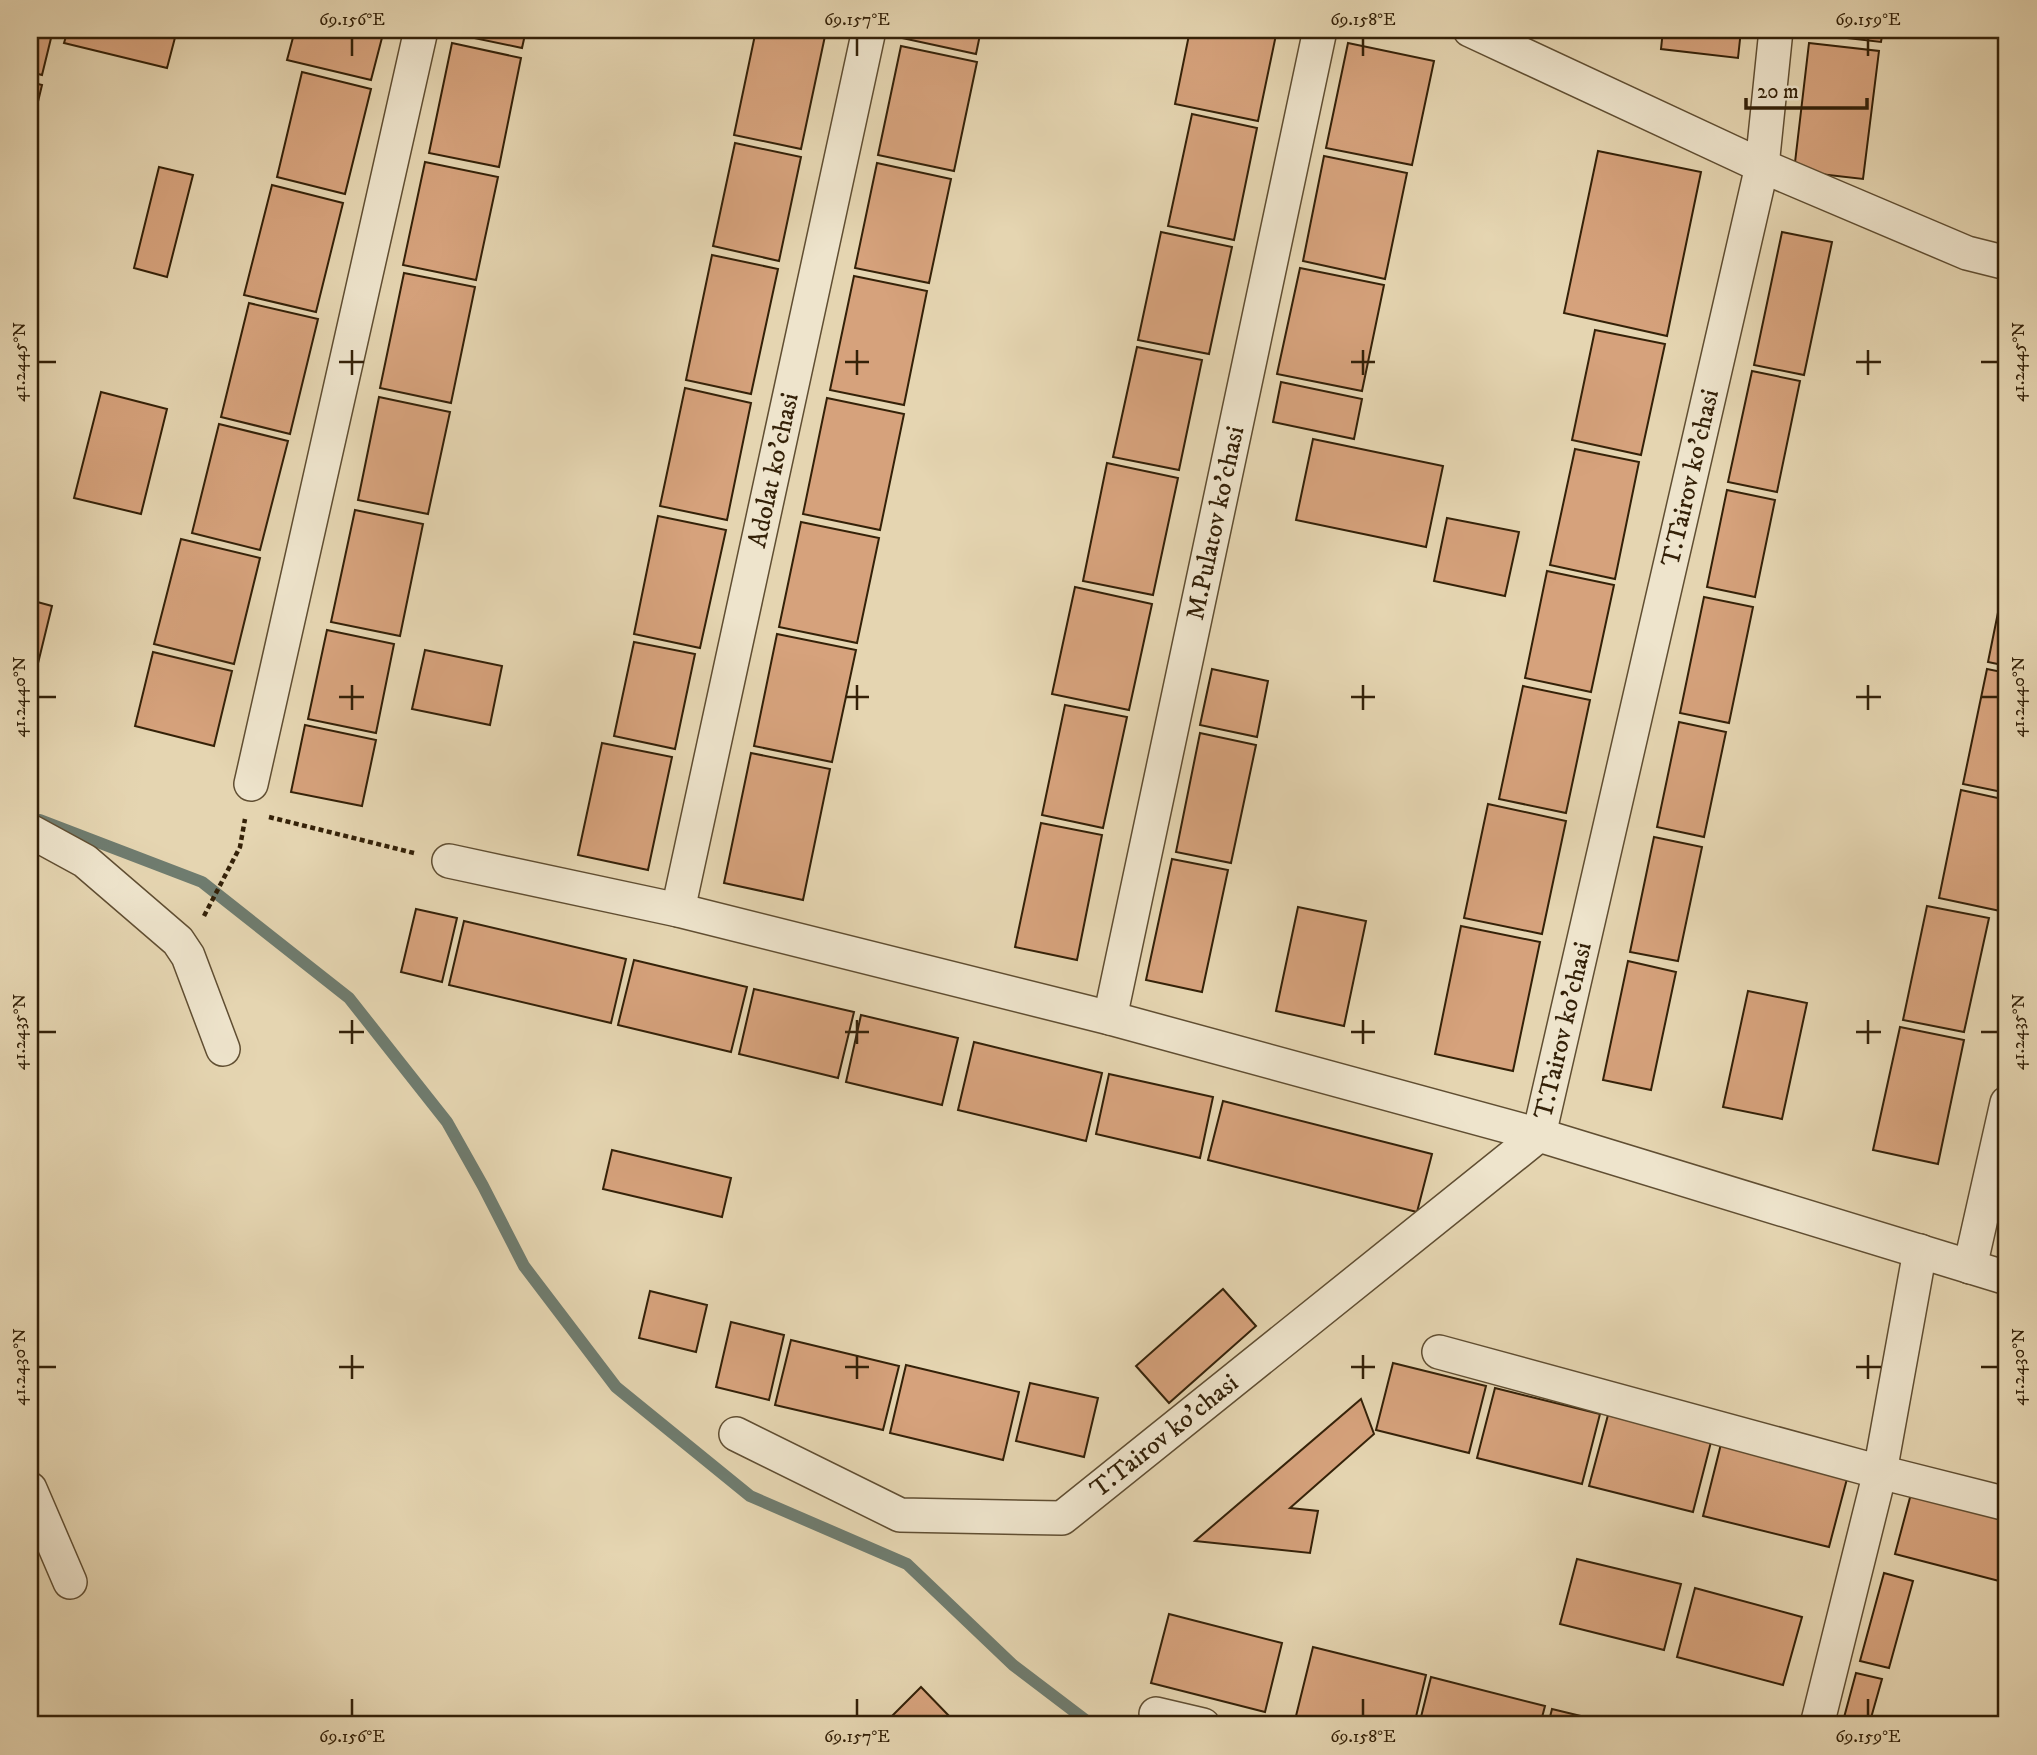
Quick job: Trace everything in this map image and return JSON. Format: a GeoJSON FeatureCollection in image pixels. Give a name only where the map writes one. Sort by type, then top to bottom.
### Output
{"type":"FeatureCollection","features":[{"type":"Feature","properties":{"kind":"street"},"geometry":{"type":"LineString","coordinates":[[256,799],[421,30]]}},
{"type":"Feature","properties":{"kind":"street","name":"Adolat ko'chasi"},"geometry":{"type":"LineString","coordinates":[[678,910],[869,30]]}},
{"type":"Feature","properties":{"kind":"street","name":"M.Pulatov ko'chasi"},"geometry":{"type":"LineString","coordinates":[[1110,1017],[1320,30]]}},
{"type":"Feature","properties":{"kind":"street"},"geometry":{"type":"LineString","coordinates":[[1470,30],[1762,166],[1966,253],[2007,263]]}},
{"type":"Feature","properties":{"kind":"street","name":"T.Tairov ko'chasi"},"geometry":{"type":"LineString","coordinates":[[736,1434],[900,1515],[1062,1518],[1539,1135],[1762,166],[1776,30]]}},
{"type":"Feature","properties":{"kind":"street"},"geometry":{"type":"LineString","coordinates":[[30,831],[85,861],[178,941],[188,956],[223,1049]]}},
{"type":"Feature","properties":{"kind":"street"},"geometry":{"type":"LineString","coordinates":[[449,861],[678,910],[1110,1017],[1539,1135],[2007,1278]]}},
{"type":"Feature","properties":{"kind":"street"},"geometry":{"type":"LineString","coordinates":[[1969,1267],[2007,1103]]}},
{"type":"Feature","properties":{"kind":"street"},"geometry":{"type":"LineString","coordinates":[[1817,1725],[1880,1472],[1920,1251]]}},
{"type":"Feature","properties":{"kind":"street"},"geometry":{"type":"LineString","coordinates":[[1439,1352],[2007,1504]]}},
{"type":"Feature","properties":{"kind":"street"},"geometry":{"type":"LineString","coordinates":[[30,1489],[70,1582]]}},
{"type":"Feature","properties":{"kind":"street"},"geometry":{"type":"LineString","coordinates":[[1156,1714],[1203,1725]]}},
{"type":"Feature","properties":{"kind":"path"},"geometry":{"type":"LineString","coordinates":[[256,799],[449,861]]}},
{"type":"Feature","properties":{"kind":"path"},"geometry":{"type":"LineString","coordinates":[[203,917],[240,847]]}},
{"type":"Feature","properties":{"kind":"building"},"geometry":{"type":"Polygon","coordinates":[[[30,30],[53,30],[42,75],[30,72],[30,30]]]}},
{"type":"Feature","properties":{"kind":"building"},"geometry":{"type":"Polygon","coordinates":[[[68,30],[177,30],[167,68],[64,43],[68,30]]]}},
{"type":"Feature","properties":{"kind":"building"},"geometry":{"type":"Polygon","coordinates":[[[295,30],[384,30],[371,80],[287,60],[295,30]]]}},
{"type":"Feature","properties":{"kind":"building"},"geometry":{"type":"Polygon","coordinates":[[[456,30],[526,30],[522,48],[455,34],[456,30]]]}},
{"type":"Feature","properties":{"kind":"building"},"geometry":{"type":"Polygon","coordinates":[[[756,30],[794,30],[825,36],[801,149],[734,135],[756,30]]]}},
{"type":"Feature","properties":{"kind":"building"},"geometry":{"type":"Polygon","coordinates":[[[904,30],[981,30],[976,54],[902,38],[904,30]]]}},
{"type":"Feature","properties":{"kind":"building"},"geometry":{"type":"Polygon","coordinates":[[[1190,30],[1277,30],[1258,121],[1175,104],[1190,30]]]}},
{"type":"Feature","properties":{"kind":"building"},"geometry":{"type":"Polygon","coordinates":[[[1663,30],[1741,30],[1738,58],[1661,49],[1663,30]]]}},
{"type":"Feature","properties":{"kind":"building"},"geometry":{"type":"Polygon","coordinates":[[[1813,30],[1883,30],[1881,42],[1813,34],[1813,30]]]}},
{"type":"Feature","properties":{"kind":"building"},"geometry":{"type":"Polygon","coordinates":[[[452,43],[521,58],[499,167],[429,153],[452,43]]]}},
{"type":"Feature","properties":{"kind":"building"},"geometry":{"type":"Polygon","coordinates":[[[1348,43],[1434,61],[1412,165],[1326,148],[1348,43]]]}},
{"type":"Feature","properties":{"kind":"building"},"geometry":{"type":"Polygon","coordinates":[[[1809,43],[1879,51],[1863,179],[1794,171],[1809,43]]]}},
{"type":"Feature","properties":{"kind":"building"},"geometry":{"type":"Polygon","coordinates":[[[901,46],[977,62],[954,171],[878,155],[901,46]]]}},
{"type":"Feature","properties":{"kind":"building"},"geometry":{"type":"Polygon","coordinates":[[[302,72],[371,89],[345,194],[277,177],[302,72]]]}},
{"type":"Feature","properties":{"kind":"building"},"geometry":{"type":"Polygon","coordinates":[[[30,82],[42,85],[30,135],[30,82]]]}},
{"type":"Feature","properties":{"kind":"building"},"geometry":{"type":"Polygon","coordinates":[[[1192,114],[1257,128],[1234,240],[1168,226],[1192,114]]]}},
{"type":"Feature","properties":{"kind":"building"},"geometry":{"type":"Polygon","coordinates":[[[735,143],[801,157],[779,261],[713,246],[735,143]]]}},
{"type":"Feature","properties":{"kind":"building"},"geometry":{"type":"Polygon","coordinates":[[[1598,151],[1701,172],[1667,336],[1564,313],[1598,151]]]}},
{"type":"Feature","properties":{"kind":"building"},"geometry":{"type":"Polygon","coordinates":[[[1324,156],[1407,173],[1385,279],[1303,261],[1324,156]]]}},
{"type":"Feature","properties":{"kind":"building"},"geometry":{"type":"Polygon","coordinates":[[[425,162],[498,177],[476,280],[403,265],[425,162]]]}},
{"type":"Feature","properties":{"kind":"building"},"geometry":{"type":"Polygon","coordinates":[[[877,163],[951,179],[929,283],[855,268],[877,163]]]}},
{"type":"Feature","properties":{"kind":"building"},"geometry":{"type":"Polygon","coordinates":[[[159,167],[193,175],[167,277],[134,268],[159,167]]]}},
{"type":"Feature","properties":{"kind":"building"},"geometry":{"type":"Polygon","coordinates":[[[272,185],[343,203],[316,312],[244,295],[272,185]]]}},
{"type":"Feature","properties":{"kind":"building"},"geometry":{"type":"Polygon","coordinates":[[[1161,232],[1232,247],[1209,354],[1138,340],[1161,232]]]}},
{"type":"Feature","properties":{"kind":"building"},"geometry":{"type":"Polygon","coordinates":[[[1782,232],[1832,242],[1804,375],[1754,365],[1782,232]]]}},
{"type":"Feature","properties":{"kind":"building"},"geometry":{"type":"Polygon","coordinates":[[[712,255],[778,269],[751,394],[686,380],[712,255]]]}},
{"type":"Feature","properties":{"kind":"building"},"geometry":{"type":"Polygon","coordinates":[[[1300,268],[1384,285],[1362,391],[1277,374],[1300,268]]]}},
{"type":"Feature","properties":{"kind":"building"},"geometry":{"type":"Polygon","coordinates":[[[404,273],[475,287],[451,403],[380,388],[404,273]]]}},
{"type":"Feature","properties":{"kind":"building"},"geometry":{"type":"Polygon","coordinates":[[[854,276],[927,291],[904,405],[830,390],[854,276]]]}},
{"type":"Feature","properties":{"kind":"building"},"geometry":{"type":"Polygon","coordinates":[[[249,303],[318,319],[290,434],[221,417],[249,303]]]}},
{"type":"Feature","properties":{"kind":"building"},"geometry":{"type":"Polygon","coordinates":[[[1595,330],[1665,344],[1641,455],[1572,440],[1595,330]]]}},
{"type":"Feature","properties":{"kind":"building"},"geometry":{"type":"Polygon","coordinates":[[[1137,347],[1202,360],[1179,470],[1113,457],[1137,347]]]}},
{"type":"Feature","properties":{"kind":"building"},"geometry":{"type":"Polygon","coordinates":[[[1752,371],[1800,381],[1777,492],[1728,482],[1752,371]]]}},
{"type":"Feature","properties":{"kind":"building"},"geometry":{"type":"Polygon","coordinates":[[[1281,382],[1362,399],[1354,439],[1273,422],[1281,382]]]}},
{"type":"Feature","properties":{"kind":"building"},"geometry":{"type":"Polygon","coordinates":[[[685,388],[751,403],[727,520],[660,506],[685,388]]]}},
{"type":"Feature","properties":{"kind":"building"},"geometry":{"type":"Polygon","coordinates":[[[101,392],[167,409],[141,514],[74,498],[101,392]]]}},
{"type":"Feature","properties":{"kind":"building"},"geometry":{"type":"Polygon","coordinates":[[[379,397],[450,412],[428,514],[358,500],[379,397]]]}},
{"type":"Feature","properties":{"kind":"building"},"geometry":{"type":"Polygon","coordinates":[[[827,398],[904,414],[880,530],[803,514],[827,398]]]}},
{"type":"Feature","properties":{"kind":"building"},"geometry":{"type":"Polygon","coordinates":[[[219,424],[288,441],[260,550],[192,533],[219,424]]]}},
{"type":"Feature","properties":{"kind":"building"},"geometry":{"type":"Polygon","coordinates":[[[1313,439],[1443,466],[1426,547],[1296,520],[1313,439]]]}},
{"type":"Feature","properties":{"kind":"building"},"geometry":{"type":"Polygon","coordinates":[[[1575,449],[1639,462],[1615,579],[1550,565],[1575,449]]]}},
{"type":"Feature","properties":{"kind":"building"},"geometry":{"type":"Polygon","coordinates":[[[1107,463],[1178,478],[1153,595],[1083,581],[1107,463]]]}},
{"type":"Feature","properties":{"kind":"building"},"geometry":{"type":"Polygon","coordinates":[[[1727,490],[1775,500],[1755,597],[1707,587],[1727,490]]]}},
{"type":"Feature","properties":{"kind":"building"},"geometry":{"type":"Polygon","coordinates":[[[355,510],[423,524],[400,636],[331,622],[355,510]]]}},
{"type":"Feature","properties":{"kind":"building"},"geometry":{"type":"Polygon","coordinates":[[[658,516],[726,530],[700,648],[634,634],[658,516]]]}},
{"type":"Feature","properties":{"kind":"building"},"geometry":{"type":"Polygon","coordinates":[[[1447,518],[1519,532],[1505,596],[1434,581],[1447,518]]]}},
{"type":"Feature","properties":{"kind":"building"},"geometry":{"type":"Polygon","coordinates":[[[801,522],[879,538],[857,643],[779,627],[801,522]]]}},
{"type":"Feature","properties":{"kind":"building"},"geometry":{"type":"Polygon","coordinates":[[[181,539],[260,558],[234,664],[154,644],[181,539]]]}},
{"type":"Feature","properties":{"kind":"building"},"geometry":{"type":"Polygon","coordinates":[[[2007,568],[2007,666],[1988,662],[2007,568]]]}},
{"type":"Feature","properties":{"kind":"building"},"geometry":{"type":"Polygon","coordinates":[[[1547,571],[1614,585],[1591,692],[1525,678],[1547,571]]]}},
{"type":"Feature","properties":{"kind":"building"},"geometry":{"type":"Polygon","coordinates":[[[1075,587],[1152,604],[1129,710],[1052,694],[1075,587]]]}},
{"type":"Feature","properties":{"kind":"building"},"geometry":{"type":"Polygon","coordinates":[[[1704,597],[1753,607],[1729,723],[1680,713],[1704,597]]]}},
{"type":"Feature","properties":{"kind":"building"},"geometry":{"type":"Polygon","coordinates":[[[30,600],[52,606],[30,696],[30,600]]]}},
{"type":"Feature","properties":{"kind":"building"},"geometry":{"type":"Polygon","coordinates":[[[327,630],[394,644],[376,733],[308,719],[327,630]]]}},
{"type":"Feature","properties":{"kind":"building"},"geometry":{"type":"Polygon","coordinates":[[[777,634],[856,650],[832,762],[754,746],[777,634]]]}},
{"type":"Feature","properties":{"kind":"building"},"geometry":{"type":"Polygon","coordinates":[[[634,642],[695,654],[675,749],[614,736],[634,642]]]}},
{"type":"Feature","properties":{"kind":"building"},"geometry":{"type":"Polygon","coordinates":[[[425,650],[502,666],[490,725],[412,709],[425,650]]]}},
{"type":"Feature","properties":{"kind":"building"},"geometry":{"type":"Polygon","coordinates":[[[153,652],[232,671],[214,746],[135,726],[153,652]]]}},
{"type":"Feature","properties":{"kind":"building"},"geometry":{"type":"Polygon","coordinates":[[[1212,669],[1268,681],[1257,737],[1200,725],[1212,669]]]}},
{"type":"Feature","properties":{"kind":"building"},"geometry":{"type":"Polygon","coordinates":[[[1987,669],[2007,673],[2007,793],[1963,784],[1987,669]]]}},
{"type":"Feature","properties":{"kind":"building"},"geometry":{"type":"Polygon","coordinates":[[[1523,686],[1590,700],[1566,813],[1499,799],[1523,686]]]}},
{"type":"Feature","properties":{"kind":"building"},"geometry":{"type":"Polygon","coordinates":[[[1065,705],[1127,717],[1103,828],[1042,815],[1065,705]]]}},
{"type":"Feature","properties":{"kind":"building"},"geometry":{"type":"Polygon","coordinates":[[[1679,722],[1726,732],[1704,837],[1657,827],[1679,722]]]}},
{"type":"Feature","properties":{"kind":"building"},"geometry":{"type":"Polygon","coordinates":[[[305,725],[376,740],[362,806],[291,792],[305,725]]]}},
{"type":"Feature","properties":{"kind":"building"},"geometry":{"type":"Polygon","coordinates":[[[1200,733],[1256,745],[1231,863],[1176,852],[1200,733]]]}},
{"type":"Feature","properties":{"kind":"building"},"geometry":{"type":"Polygon","coordinates":[[[602,743],[672,757],[648,870],[578,855],[602,743]]]}},
{"type":"Feature","properties":{"kind":"building"},"geometry":{"type":"Polygon","coordinates":[[[751,753],[830,769],[803,900],[724,883],[751,753]]]}},
{"type":"Feature","properties":{"kind":"building"},"geometry":{"type":"Polygon","coordinates":[[[1961,790],[2007,800],[2005,912],[1939,898],[1961,790]]]}},
{"type":"Feature","properties":{"kind":"building"},"geometry":{"type":"Polygon","coordinates":[[[1488,804],[1566,821],[1542,934],[1464,918],[1488,804]]]}},
{"type":"Feature","properties":{"kind":"building"},"geometry":{"type":"Polygon","coordinates":[[[1041,823],[1102,835],[1077,960],[1015,947],[1041,823]]]}},
{"type":"Feature","properties":{"kind":"building"},"geometry":{"type":"Polygon","coordinates":[[[1654,837],[1702,847],[1678,961],[1630,952],[1654,837]]]}},
{"type":"Feature","properties":{"kind":"building"},"geometry":{"type":"Polygon","coordinates":[[[1172,859],[1228,870],[1202,992],[1146,980],[1172,859]]]}},
{"type":"Feature","properties":{"kind":"building"},"geometry":{"type":"Polygon","coordinates":[[[1927,906],[1989,918],[1964,1032],[1903,1020],[1927,906]]]}},
{"type":"Feature","properties":{"kind":"building"},"geometry":{"type":"Polygon","coordinates":[[[1298,907],[1366,921],[1344,1026],[1276,1011],[1298,907]]]}},
{"type":"Feature","properties":{"kind":"building"},"geometry":{"type":"Polygon","coordinates":[[[416,909],[457,918],[442,982],[401,972],[416,909]]]}},
{"type":"Feature","properties":{"kind":"building"},"geometry":{"type":"Polygon","coordinates":[[[464,921],[626,959],[611,1023],[449,985],[464,921]]]}},
{"type":"Feature","properties":{"kind":"building"},"geometry":{"type":"Polygon","coordinates":[[[1461,926],[1540,942],[1513,1071],[1435,1054],[1461,926]]]}},
{"type":"Feature","properties":{"kind":"building"},"geometry":{"type":"Polygon","coordinates":[[[634,960],[747,987],[731,1052],[618,1025],[634,960]]]}},
{"type":"Feature","properties":{"kind":"building"},"geometry":{"type":"Polygon","coordinates":[[[1628,961],[1676,972],[1651,1090],[1603,1080],[1628,961]]]}},
{"type":"Feature","properties":{"kind":"building"},"geometry":{"type":"Polygon","coordinates":[[[754,989],[854,1012],[838,1078],[739,1054],[754,989]]]}},
{"type":"Feature","properties":{"kind":"building"},"geometry":{"type":"Polygon","coordinates":[[[1748,991],[1807,1003],[1782,1119],[1723,1107],[1748,991]]]}},
{"type":"Feature","properties":{"kind":"building"},"geometry":{"type":"Polygon","coordinates":[[[861,1015],[958,1038],[942,1105],[846,1082],[861,1015]]]}},
{"type":"Feature","properties":{"kind":"building"},"geometry":{"type":"Polygon","coordinates":[[[1900,1027],[1964,1040],[1938,1164],[1873,1150],[1900,1027]]]}},
{"type":"Feature","properties":{"kind":"building"},"geometry":{"type":"Polygon","coordinates":[[[974,1042],[1102,1073],[1086,1141],[958,1110],[974,1042]]]}},
{"type":"Feature","properties":{"kind":"building"},"geometry":{"type":"Polygon","coordinates":[[[1109,1074],[1213,1097],[1200,1158],[1096,1134],[1109,1074]]]}},
{"type":"Feature","properties":{"kind":"building"},"geometry":{"type":"Polygon","coordinates":[[[1223,1101],[1432,1154],[1417,1212],[1208,1160],[1223,1101]]]}},
{"type":"Feature","properties":{"kind":"building"},"geometry":{"type":"Polygon","coordinates":[[[612,1150],[731,1178],[722,1217],[603,1189],[612,1150]]]}},
{"type":"Feature","properties":{"kind":"building"},"geometry":{"type":"Polygon","coordinates":[[[1223,1289],[1256,1326],[1169,1403],[1136,1366],[1223,1289]]]}},
{"type":"Feature","properties":{"kind":"building"},"geometry":{"type":"Polygon","coordinates":[[[650,1291],[707,1305],[696,1352],[639,1338],[650,1291]]]}},
{"type":"Feature","properties":{"kind":"building"},"geometry":{"type":"Polygon","coordinates":[[[731,1322],[784,1335],[769,1400],[716,1387],[731,1322]]]}},
{"type":"Feature","properties":{"kind":"building"},"geometry":{"type":"Polygon","coordinates":[[[791,1340],[899,1366],[883,1430],[775,1405],[791,1340]]]}},
{"type":"Feature","properties":{"kind":"building"},"geometry":{"type":"Polygon","coordinates":[[[1393,1363],[1486,1386],[1469,1453],[1376,1430],[1393,1363]]]}},
{"type":"Feature","properties":{"kind":"building"},"geometry":{"type":"Polygon","coordinates":[[[906,1365],[1019,1392],[1003,1460],[890,1433],[906,1365]]]}},
{"type":"Feature","properties":{"kind":"building"},"geometry":{"type":"Polygon","coordinates":[[[1030,1383],[1098,1398],[1084,1457],[1016,1441],[1030,1383]]]}},
{"type":"Feature","properties":{"kind":"building"},"geometry":{"type":"Polygon","coordinates":[[[1495,1388],[1600,1414],[1582,1484],[1477,1458],[1495,1388]]]}},
{"type":"Feature","properties":{"kind":"building"},"geometry":{"type":"Polygon","coordinates":[[[1361,1399],[1374,1434],[1290,1508],[1318,1511],[1310,1553],[1195,1541],[1361,1399]]]}},
{"type":"Feature","properties":{"kind":"building"},"geometry":{"type":"Polygon","coordinates":[[[1608,1415],[1711,1442],[1693,1512],[1589,1486],[1608,1415]]]}},
{"type":"Feature","properties":{"kind":"building"},"geometry":{"type":"Polygon","coordinates":[[[1721,1444],[1848,1475],[1829,1547],[1703,1516],[1721,1444]]]}},
{"type":"Feature","properties":{"kind":"building"},"geometry":{"type":"Polygon","coordinates":[[[1912,1490],[2007,1515],[2007,1567],[2003,1582],[1895,1554],[1912,1490]]]}},
{"type":"Feature","properties":{"kind":"building"},"geometry":{"type":"Polygon","coordinates":[[[1577,1559],[1681,1584],[1664,1650],[1560,1624],[1577,1559]]]}},
{"type":"Feature","properties":{"kind":"building"},"geometry":{"type":"Polygon","coordinates":[[[1884,1573],[1913,1581],[1889,1668],[1860,1661],[1884,1573]]]}},
{"type":"Feature","properties":{"kind":"building"},"geometry":{"type":"Polygon","coordinates":[[[1695,1588],[1802,1617],[1783,1685],[1677,1657],[1695,1588]]]}},
{"type":"Feature","properties":{"kind":"building"},"geometry":{"type":"Polygon","coordinates":[[[1169,1614],[1282,1643],[1265,1712],[1151,1683],[1169,1614]]]}},
{"type":"Feature","properties":{"kind":"building"},"geometry":{"type":"Polygon","coordinates":[[[1313,1647],[1426,1675],[1414,1725],[1332,1725],[1296,1716],[1313,1647]]]}},
{"type":"Feature","properties":{"kind":"building"},"geometry":{"type":"Polygon","coordinates":[[[1856,1673],[1882,1679],[1869,1725],[1842,1725],[1856,1673]]]}},
{"type":"Feature","properties":{"kind":"building"},"geometry":{"type":"Polygon","coordinates":[[[1431,1677],[1545,1706],[1540,1725],[1419,1725],[1431,1677]]]}},
{"type":"Feature","properties":{"kind":"building"},"geometry":{"type":"Polygon","coordinates":[[[921,1687],[951,1718],[943,1725],[902,1725],[892,1716],[921,1687]]]}},
{"type":"Feature","properties":{"kind":"building"},"geometry":{"type":"Polygon","coordinates":[[[1552,1709],[1618,1725],[1548,1725],[1552,1709]]]}},
{"type":"Feature","properties":{"kind":"waterway"},"geometry":{"type":"LineString","coordinates":[[40,820],[202,882],[349,998],[447,1122],[524,1266],[616,1387],[750,1496],[907,1564],[1013,1665],[1092,1725]]}}]}
